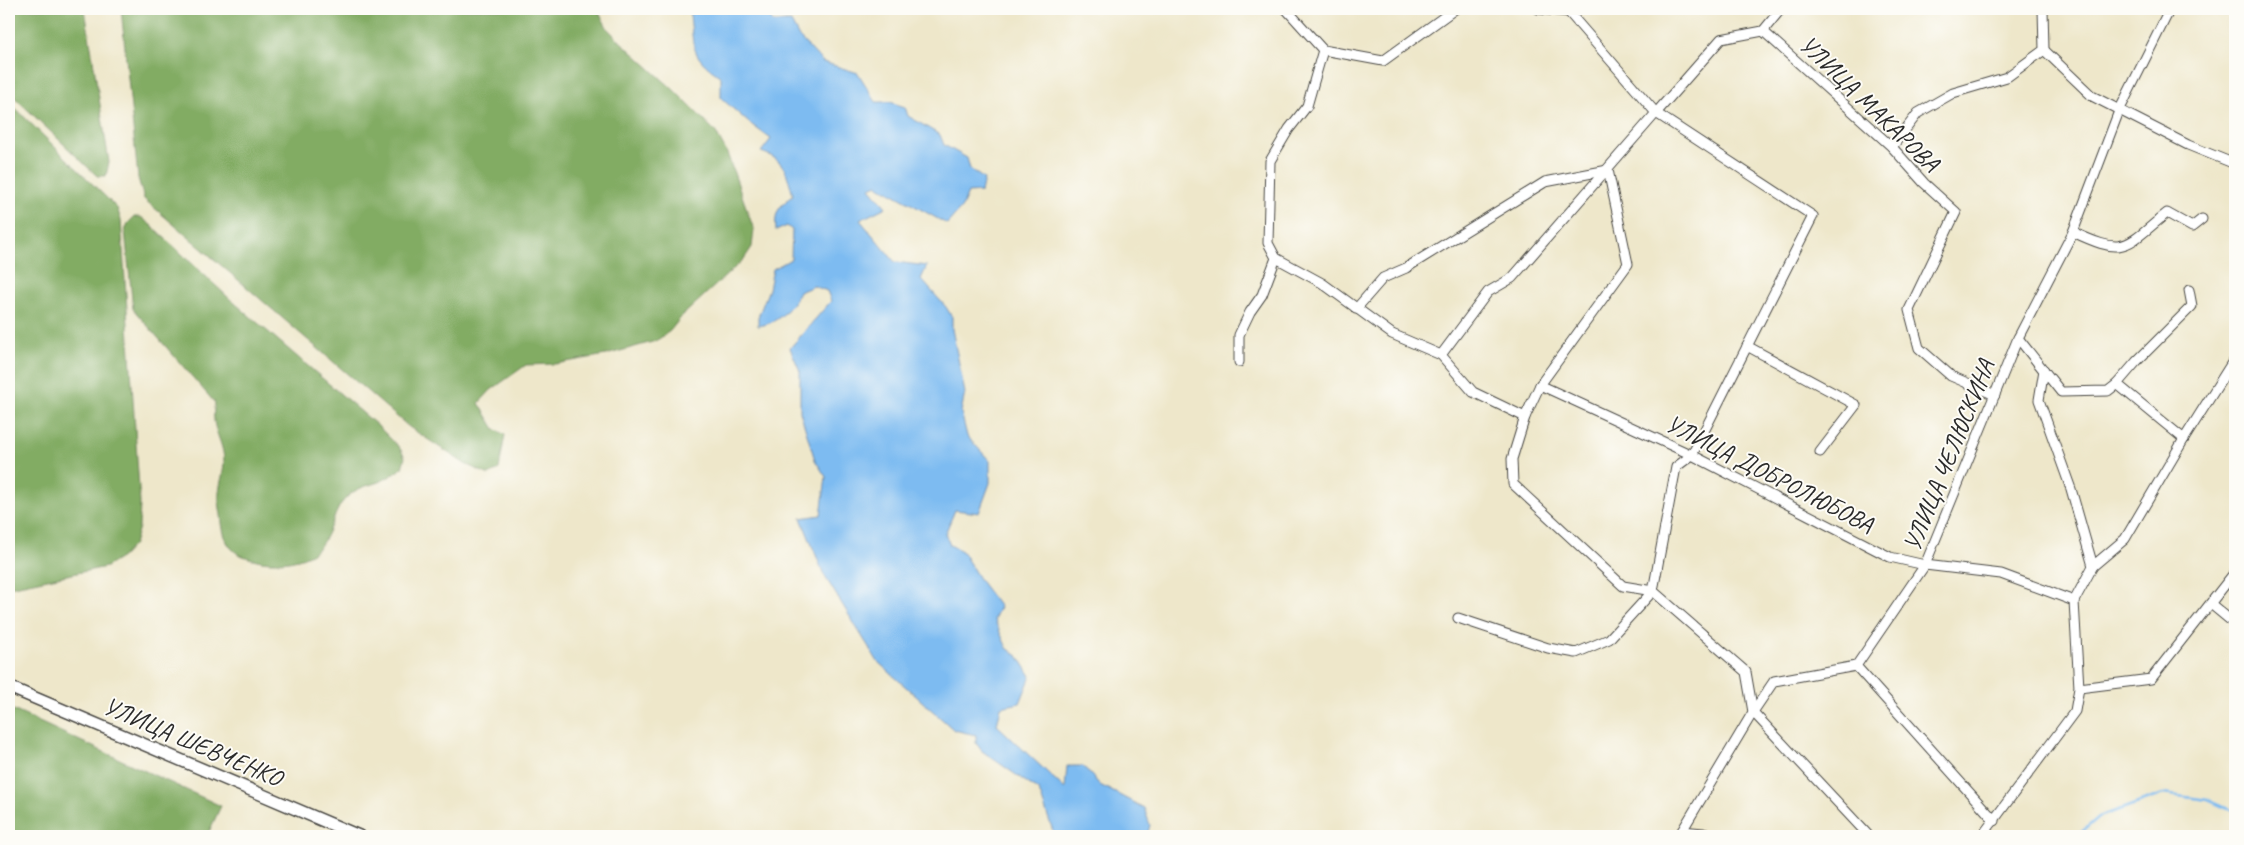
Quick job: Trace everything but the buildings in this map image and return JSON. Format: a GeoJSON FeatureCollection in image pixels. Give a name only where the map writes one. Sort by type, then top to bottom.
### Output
{"type":"FeatureCollection","features":[{"type":"Feature","properties":{"kind":"street"},"geometry":{"type":"LineString","coordinates":[[1286,9],[1323,50],[1383,60],[1455,9]]}},
{"type":"Feature","properties":{"kind":"street"},"geometry":{"type":"LineString","coordinates":[[1458,618],[1548,648],[1576,653],[1609,639],[1654,591],[1676,467],[1692,455],[1813,216],[1656,113],[1567,10],[1538,9]]}},
{"type":"Feature","properties":{"kind":"street"},"geometry":{"type":"LineString","coordinates":[[1764,31],[1781,9]]}},
{"type":"Feature","properties":{"kind":"street"},"geometry":{"type":"LineString","coordinates":[[2042,9],[2044,50],[2092,96],[2188,145],[2235,164]]}},
{"type":"Feature","properties":{"kind":"street","name":"УЛИЦА ЧЕЛЮСКИНА"},"geometry":{"type":"LineString","coordinates":[[1856,666],[1925,565],[2018,338],[2073,232],[2119,111],[2170,9]]}},
{"type":"Feature","properties":{"kind":"street","name":"УЛИЦА МАКАРОВА"},"geometry":{"type":"LineString","coordinates":[[1441,355],[1488,292],[1512,278],[1721,39],[1764,31],[1892,147],[1924,183],[1956,212],[1908,310],[1919,348],[1952,376],[1995,395]]}},
{"type":"Feature","properties":{"kind":"street"},"geometry":{"type":"LineString","coordinates":[[1323,50],[1307,106],[1289,129],[1270,161],[1268,243],[1276,258],[1322,283],[1392,334],[1441,355],[1473,392],[1525,416]]}},
{"type":"Feature","properties":{"kind":"street"},"geometry":{"type":"LineString","coordinates":[[1892,147],[1918,113],[1952,93],[2007,77],[2044,50]]}},
{"type":"Feature","properties":{"kind":"street"},"geometry":{"type":"LineString","coordinates":[[1356,309],[1383,278],[1406,268],[1545,182],[1608,170],[1628,264],[1540,385],[1525,416],[1512,459],[1513,484],[1623,586],[1654,591],[1746,672],[1753,712],[1869,836]]}},
{"type":"Feature","properties":{"kind":"street"},"geometry":{"type":"LineString","coordinates":[[2073,232],[2102,245],[2119,248],[2135,239],[2167,213],[2192,227],[2202,219]]}},
{"type":"Feature","properties":{"kind":"street"},"geometry":{"type":"LineString","coordinates":[[1239,362],[1239,335],[1250,312],[1262,295],[1276,258]]}},
{"type":"Feature","properties":{"kind":"street"},"geometry":{"type":"LineString","coordinates":[[2018,338],[2061,392],[2108,391],[2118,384],[2136,362],[2192,306],[2189,290]]}},
{"type":"Feature","properties":{"kind":"street"},"geometry":{"type":"LineString","coordinates":[[1747,346],[1856,405],[1820,452]]}},
{"type":"Feature","properties":{"kind":"street"},"geometry":{"type":"LineString","coordinates":[[1982,836],[1995,821],[2075,710],[2080,688],[2074,601],[2093,566],[2125,539],[2184,439],[2235,358]]}},
{"type":"Feature","properties":{"kind":"street"},"geometry":{"type":"LineString","coordinates":[[2044,370],[2039,400],[2071,489],[2093,566]]}},
{"type":"Feature","properties":{"kind":"street"},"geometry":{"type":"LineString","coordinates":[[2118,384],[2184,439]]}},
{"type":"Feature","properties":{"kind":"street","name":"УЛИЦА ДОБРОЛЮБОВА"},"geometry":{"type":"LineString","coordinates":[[1540,385],[1692,455],[1890,557],[1925,565],[2001,574],[2074,601]]}},
{"type":"Feature","properties":{"kind":"street"},"geometry":{"type":"LineString","coordinates":[[2080,688],[2151,679],[2212,605],[2235,572]]}},
{"type":"Feature","properties":{"kind":"street"},"geometry":{"type":"LineString","coordinates":[[2212,605],[2235,624]]}},
{"type":"Feature","properties":{"kind":"street"},"geometry":{"type":"LineString","coordinates":[[1681,834],[1753,712],[1774,681],[1856,666],[1995,821]]}},
{"type":"Feature","properties":{"kind":"street","name":"УЛИЦА ШЕВЧЕНКО"},"geometry":{"type":"LineString","coordinates":[[9,687],[359,836]]}},
{"type":"Feature","properties":{"kind":"street"},"geometry":{"type":"LineString","coordinates":[[1681,834],[1703,833],[1713,836]]}},
{"type":"Feature","properties":{"kind":"green space"},"geometry":{"type":"Polygon","coordinates":[[[9,9],[85,9],[109,162],[106,176],[97,176],[9,92],[9,9]]]}},
{"type":"Feature","properties":{"kind":"green space"},"geometry":{"type":"Polygon","coordinates":[[[121,9],[597,9],[608,29],[715,131],[727,153],[754,230],[752,247],[744,259],[682,316],[670,331],[656,341],[606,355],[555,364],[526,365],[491,390],[479,403],[495,429],[505,435],[499,469],[489,475],[465,464],[409,427],[144,199],[138,178],[121,9]]]}},
{"type":"Feature","properties":{"kind":"green space"},"geometry":{"type":"Polygon","coordinates":[[[9,102],[117,208],[121,220],[140,503],[139,527],[134,544],[122,557],[106,567],[9,587],[9,102]]]}},
{"type":"Feature","properties":{"kind":"green space"},"geometry":{"type":"Polygon","coordinates":[[[134,217],[141,217],[152,226],[230,299],[378,426],[399,447],[405,457],[402,468],[397,472],[382,481],[358,489],[345,499],[337,510],[320,546],[309,555],[290,561],[263,561],[240,554],[229,546],[222,525],[219,498],[224,462],[222,447],[215,427],[215,403],[133,309],[125,231],[128,223],[134,217]]]}},
{"type":"Feature","properties":{"kind":"green space"},"geometry":{"type":"Polygon","coordinates":[[[9,708],[221,806],[207,836],[9,836],[9,708]]]}},
{"type":"Feature","properties":{"kind":"water"},"geometry":{"type":"Polygon","coordinates":[[[689,9],[764,9],[773,22],[791,22],[799,37],[823,62],[858,73],[876,102],[890,102],[905,107],[908,116],[940,135],[944,145],[967,158],[970,169],[984,179],[981,192],[968,193],[962,207],[947,224],[877,185],[870,188],[886,207],[860,220],[895,262],[927,266],[921,279],[946,307],[952,317],[952,329],[965,393],[961,412],[967,436],[990,461],[990,483],[979,513],[955,510],[945,534],[950,545],[962,551],[981,582],[1000,607],[994,619],[1007,648],[1019,657],[1031,676],[1020,703],[1001,707],[997,725],[1065,789],[1067,766],[1083,766],[1100,785],[1144,808],[1150,825],[1147,836],[1058,836],[1053,831],[1039,791],[982,751],[976,743],[976,735],[954,730],[878,662],[824,575],[801,518],[821,515],[826,477],[815,460],[800,412],[800,371],[790,348],[831,301],[827,291],[814,286],[799,292],[783,315],[765,325],[758,326],[758,317],[769,289],[773,269],[791,259],[792,230],[787,226],[776,231],[776,219],[778,210],[793,195],[784,168],[776,159],[761,152],[771,139],[721,98],[721,77],[702,62],[694,48],[689,9]]]}},
{"type":"Feature","properties":{"kind":"waterway"},"geometry":{"type":"LineString","coordinates":[[2077,836],[2099,817],[2163,794],[2208,800],[2235,812]]}}]}
